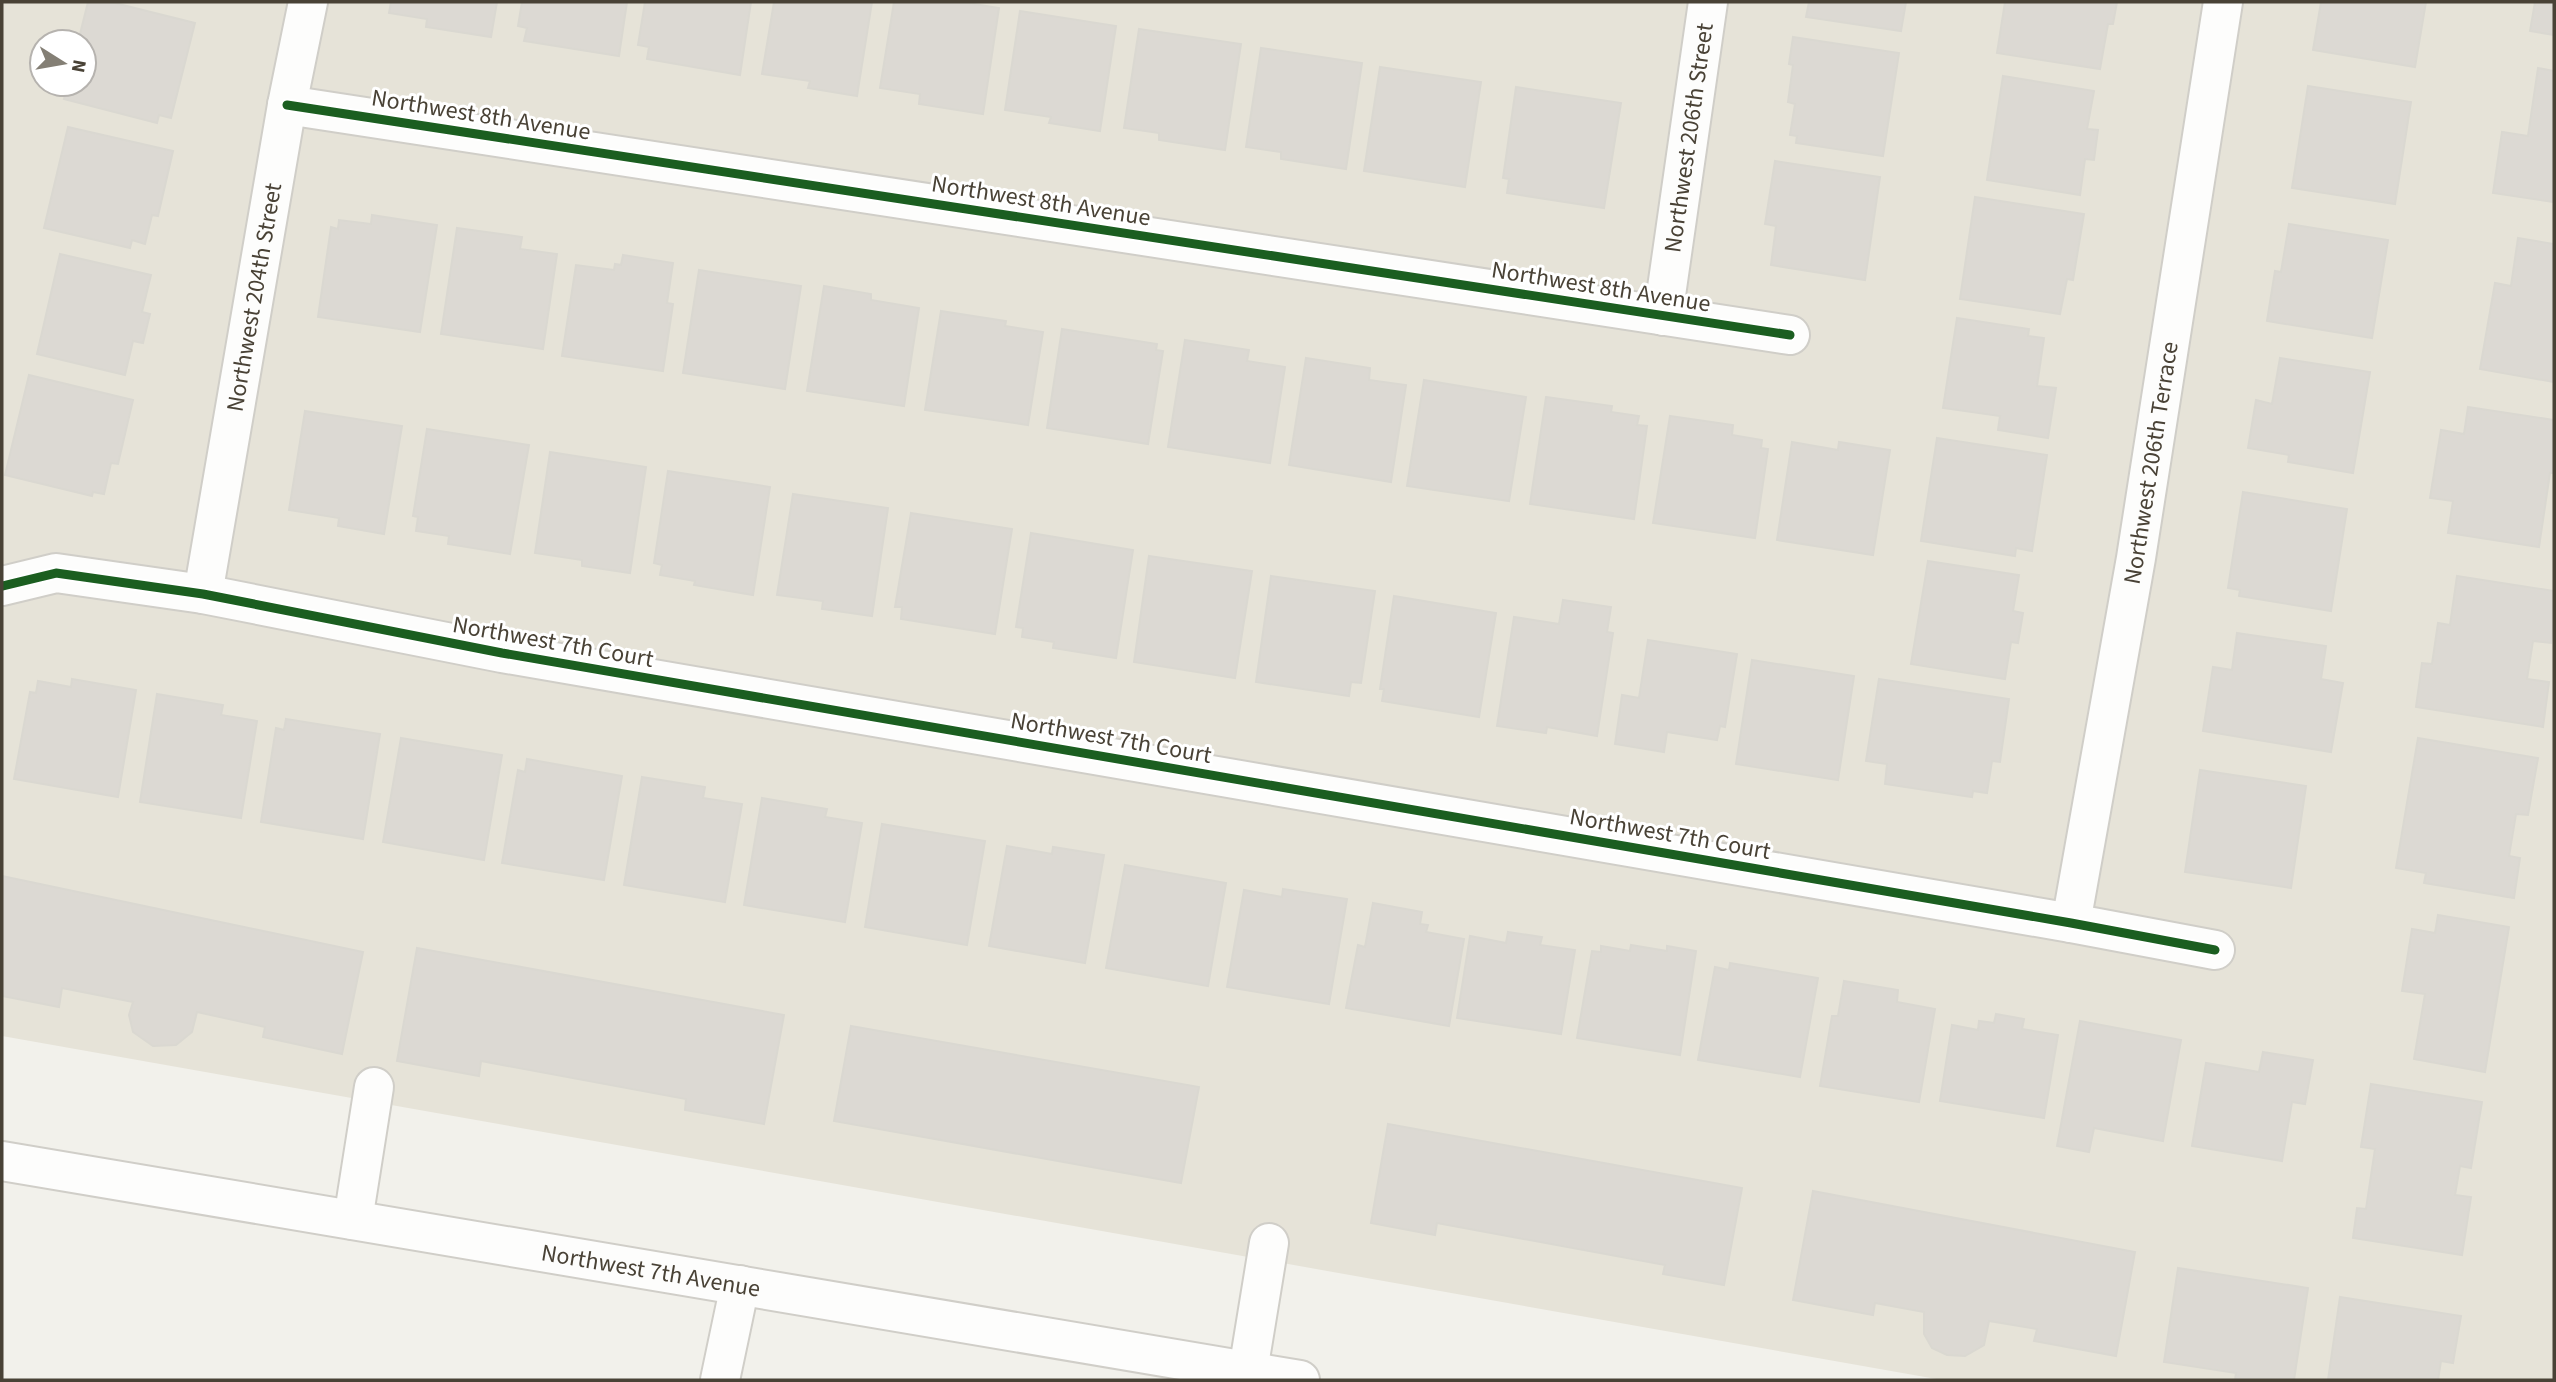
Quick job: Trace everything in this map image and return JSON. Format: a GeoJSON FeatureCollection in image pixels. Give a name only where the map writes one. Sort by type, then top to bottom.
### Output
{"type":"FeatureCollection","features":[{"type":"Feature","properties":{"kind":"street","name":"Northwest 204th Street"},"geometry":{"type":"LineString","coordinates":[[203,594],[287,105],[308,2]]}},
{"type":"Feature","properties":{"kind":"street","name":"Northwest 206th Street"},"geometry":{"type":"LineString","coordinates":[[1662,316],[1708,2]]}},
{"type":"Feature","properties":{"kind":"street","name":"Northwest 206th Terrace"},"geometry":{"type":"LineString","coordinates":[[2071,923],[2136,558],[2223,2]]}},
{"type":"Feature","properties":{"kind":"street","name":"Northwest 8th Avenue"},"geometry":{"type":"LineString","coordinates":[[287,105],[1790,335]]}},
{"type":"Feature","properties":{"kind":"street","name":"Northwest 7th Court"},"geometry":{"type":"LineString","coordinates":[[2,586],[56,573],[203,594],[515,656],[2215,950]]}},
{"type":"Feature","properties":{"kind":"street"},"geometry":{"type":"LineString","coordinates":[[353,1220],[374,1087]]}},
{"type":"Feature","properties":{"kind":"street","name":"Northwest 7th Avenue"},"geometry":{"type":"LineString","coordinates":[[2,1161],[1300,1380]]}},
{"type":"Feature","properties":{"kind":"street"},"geometry":{"type":"LineString","coordinates":[[1248,1371],[1269,1243]]}},
{"type":"Feature","properties":{"kind":"street"},"geometry":{"type":"LineString","coordinates":[[720,1380],[740,1285]]}},
{"type":"Feature","properties":{"kind":"shaded area"},"geometry":{"type":"Polygon","coordinates":[[[2,2],[2554,2],[2554,1380],[1942,1380],[2,1036],[2,2]]]}},
{"type":"Feature","properties":{"kind":"building"},"geometry":{"type":"Polygon","coordinates":[[[88,2],[111,2],[195,23],[171,118],[159,115],[157,123],[64,99],[98,98],[98,28],[82,28],[88,2]]]}},
{"type":"Feature","properties":{"kind":"building"},"geometry":{"type":"Polygon","coordinates":[[[391,2],[497,2],[491,37],[426,27],[427,19],[389,13],[391,2]]]}},
{"type":"Feature","properties":{"kind":"building"},"geometry":{"type":"Polygon","coordinates":[[[522,2],[627,2],[619,56],[524,41],[527,28],[518,26],[522,2]]]}},
{"type":"Feature","properties":{"kind":"building"},"geometry":{"type":"Polygon","coordinates":[[[645,2],[751,2],[740,75],[647,59],[649,47],[638,45],[645,2]]]}},
{"type":"Feature","properties":{"kind":"building"},"geometry":{"type":"Polygon","coordinates":[[[774,2],[872,2],[857,96],[808,88],[810,81],[762,74],[774,2]]]}},
{"type":"Feature","properties":{"kind":"building"},"geometry":{"type":"Polygon","coordinates":[[[894,2],[962,2],[999,8],[983,114],[919,104],[920,94],[880,88],[894,2]]]}},
{"type":"Feature","properties":{"kind":"building"},"geometry":{"type":"Polygon","coordinates":[[[1809,2],[1906,2],[1901,31],[1806,17],[1809,2]]]}},
{"type":"Feature","properties":{"kind":"building"},"geometry":{"type":"Polygon","coordinates":[[[2005,2],[2117,2],[2113,24],[2108,24],[2100,69],[1997,53],[2005,2]]]}},
{"type":"Feature","properties":{"kind":"building"},"geometry":{"type":"Polygon","coordinates":[[[2321,2],[2426,2],[2415,67],[2313,50],[2321,2]]]}},
{"type":"Feature","properties":{"kind":"building"},"geometry":{"type":"Polygon","coordinates":[[[2535,2],[2554,2],[2554,35],[2530,31],[2535,2]]]}},
{"type":"Feature","properties":{"kind":"building"},"geometry":{"type":"Polygon","coordinates":[[[1020,11],[1116,26],[1100,131],[1049,123],[1051,117],[1005,110],[1020,11]]]}},
{"type":"Feature","properties":{"kind":"building"},"geometry":{"type":"Polygon","coordinates":[[[1139,29],[1241,44],[1225,150],[1159,140],[1159,133],[1124,128],[1139,29]]]}},
{"type":"Feature","properties":{"kind":"building"},"geometry":{"type":"Polygon","coordinates":[[[1793,37],[1899,53],[1883,156],[1796,143],[1797,136],[1790,135],[1795,104],[1788,102],[1793,65],[1789,64],[1793,37]]]}},
{"type":"Feature","properties":{"kind":"building"},"geometry":{"type":"Polygon","coordinates":[[[1261,48],[1362,63],[1346,169],[1281,159],[1281,152],[1246,147],[1261,48]]]}},
{"type":"Feature","properties":{"kind":"building"},"geometry":{"type":"Polygon","coordinates":[[[1380,67],[1481,82],[1465,187],[1364,171],[1380,67]]]}},
{"type":"Feature","properties":{"kind":"building"},"geometry":{"type":"Polygon","coordinates":[[[2538,68],[2554,71],[2554,202],[2493,193],[2502,132],[2528,136],[2538,68]]]}},
{"type":"Feature","properties":{"kind":"building"},"geometry":{"type":"Polygon","coordinates":[[[2003,76],[2094,91],[2087,129],[2098,130],[2094,160],[2085,159],[2080,195],[1987,180],[2003,76]]]}},
{"type":"Feature","properties":{"kind":"building"},"geometry":{"type":"Polygon","coordinates":[[[2308,86],[2411,102],[2395,204],[2292,188],[2308,86]]]}},
{"type":"Feature","properties":{"kind":"building"},"geometry":{"type":"Polygon","coordinates":[[[1516,87],[1621,103],[1604,208],[1507,193],[1509,179],[1503,178],[1516,87]]]}},
{"type":"Feature","properties":{"kind":"building"},"geometry":{"type":"Polygon","coordinates":[[[68,127],[173,151],[158,216],[152,215],[145,244],[132,240],[130,248],[44,228],[68,127]]]}},
{"type":"Feature","properties":{"kind":"building"},"geometry":{"type":"Polygon","coordinates":[[[1775,161],[1880,177],[1865,280],[1771,265],[1776,226],[1765,224],[1775,161]]]}},
{"type":"Feature","properties":{"kind":"building"},"geometry":{"type":"Polygon","coordinates":[[[1975,197],[2084,214],[2073,280],[2067,279],[2060,314],[1960,299],[1975,197]]]}},
{"type":"Feature","properties":{"kind":"building"},"geometry":{"type":"Polygon","coordinates":[[[372,215],[437,225],[420,332],[318,317],[331,227],[338,229],[339,220],[371,224],[372,215]]]}},
{"type":"Feature","properties":{"kind":"building"},"geometry":{"type":"Polygon","coordinates":[[[2289,224],[2388,240],[2372,338],[2267,321],[2275,271],[2281,272],[2289,224]]]}},
{"type":"Feature","properties":{"kind":"building"},"geometry":{"type":"Polygon","coordinates":[[[457,228],[522,237],[520,249],[557,254],[543,349],[441,334],[457,228]]]}},
{"type":"Feature","properties":{"kind":"building"},"geometry":{"type":"Polygon","coordinates":[[[2518,238],[2554,244],[2554,382],[2480,369],[2495,283],[2511,286],[2518,238]]]}},
{"type":"Feature","properties":{"kind":"building"},"geometry":{"type":"Polygon","coordinates":[[[60,254],[151,275],[142,312],[150,314],[143,343],[133,341],[125,375],[37,354],[60,254]]]}},
{"type":"Feature","properties":{"kind":"building"},"geometry":{"type":"Polygon","coordinates":[[[623,255],[673,263],[667,303],[673,304],[663,371],[562,356],[576,265],[614,270],[615,264],[621,265],[623,255]]]}},
{"type":"Feature","properties":{"kind":"building"},"geometry":{"type":"Polygon","coordinates":[[[699,270],[801,286],[785,389],[683,373],[699,270]]]}},
{"type":"Feature","properties":{"kind":"building"},"geometry":{"type":"Polygon","coordinates":[[[824,286],[871,294],[871,300],[919,308],[904,406],[807,391],[824,286]]]}},
{"type":"Feature","properties":{"kind":"building"},"geometry":{"type":"Polygon","coordinates":[[[941,311],[1006,321],[1005,326],[1043,332],[1028,425],[925,410],[941,311]]]}},
{"type":"Feature","properties":{"kind":"building"},"geometry":{"type":"Polygon","coordinates":[[[1957,318],[2029,329],[2028,336],[2044,338],[2037,386],[2056,388],[2048,438],[1998,430],[2000,416],[1943,408],[1957,318]]]}},
{"type":"Feature","properties":{"kind":"building"},"geometry":{"type":"Polygon","coordinates":[[[1062,329],[1157,344],[1156,350],[1163,351],[1148,444],[1047,428],[1062,329]]]}},
{"type":"Feature","properties":{"kind":"building"},"geometry":{"type":"Polygon","coordinates":[[[1185,340],[1249,350],[1247,361],[1285,367],[1270,463],[1168,447],[1185,340]]]}},
{"type":"Feature","properties":{"kind":"building"},"geometry":{"type":"Polygon","coordinates":[[[1306,358],[1370,368],[1369,380],[1406,385],[1391,482],[1289,465],[1306,358]]]}},
{"type":"Feature","properties":{"kind":"building"},"geometry":{"type":"Polygon","coordinates":[[[2280,358],[2370,372],[2353,473],[2288,462],[2289,455],[2248,448],[2256,400],[2272,404],[2280,358]]]}},
{"type":"Feature","properties":{"kind":"building"},"geometry":{"type":"Polygon","coordinates":[[[29,375],[133,400],[118,464],[111,463],[104,494],[93,492],[92,496],[5,475],[29,375]]]}},
{"type":"Feature","properties":{"kind":"building"},"geometry":{"type":"Polygon","coordinates":[[[1424,380],[1526,397],[1509,501],[1407,486],[1424,380]]]}},
{"type":"Feature","properties":{"kind":"building"},"geometry":{"type":"Polygon","coordinates":[[[1546,397],[1612,406],[1611,412],[1639,416],[1637,425],[1647,426],[1634,519],[1530,504],[1546,397]]]}},
{"type":"Feature","properties":{"kind":"building"},"geometry":{"type":"Polygon","coordinates":[[[2468,407],[2554,420],[2554,473],[2550,473],[2539,547],[2448,533],[2453,501],[2430,498],[2441,430],[2464,434],[2468,407]]]}},
{"type":"Feature","properties":{"kind":"building"},"geometry":{"type":"Polygon","coordinates":[[[305,411],[402,426],[384,534],[338,526],[339,518],[289,510],[305,411]]]}},
{"type":"Feature","properties":{"kind":"building"},"geometry":{"type":"Polygon","coordinates":[[[1670,416],[1733,425],[1732,435],[1762,440],[1761,448],[1768,449],[1755,538],[1653,523],[1670,416]]]}},
{"type":"Feature","properties":{"kind":"building"},"geometry":{"type":"Polygon","coordinates":[[[427,429],[529,445],[510,554],[448,544],[449,536],[416,531],[418,517],[413,516],[427,429]]]}},
{"type":"Feature","properties":{"kind":"building"},"geometry":{"type":"Polygon","coordinates":[[[1937,438],[2047,455],[2032,551],[2016,548],[2015,556],[1921,541],[1937,438]]]}},
{"type":"Feature","properties":{"kind":"building"},"geometry":{"type":"Polygon","coordinates":[[[1792,442],[1838,450],[1839,442],[1890,450],[1873,555],[1777,540],[1792,442]]]}},
{"type":"Feature","properties":{"kind":"building"},"geometry":{"type":"Polygon","coordinates":[[[550,452],[646,467],[630,573],[582,566],[582,560],[535,553],[550,452]]]}},
{"type":"Feature","properties":{"kind":"building"},"geometry":{"type":"Polygon","coordinates":[[[668,471],[770,487],[753,595],[694,585],[695,581],[660,575],[662,565],[654,563],[668,471]]]}},
{"type":"Feature","properties":{"kind":"building"},"geometry":{"type":"Polygon","coordinates":[[[2243,492],[2347,509],[2331,611],[2239,596],[2240,590],[2228,588],[2243,492]]]}},
{"type":"Feature","properties":{"kind":"building"},"geometry":{"type":"Polygon","coordinates":[[[793,494],[888,508],[872,616],[822,609],[823,601],[777,595],[793,494]]]}},
{"type":"Feature","properties":{"kind":"building"},"geometry":{"type":"Polygon","coordinates":[[[911,513],[1012,529],[995,634],[901,619],[902,607],[895,607],[911,513]]]}},
{"type":"Feature","properties":{"kind":"building"},"geometry":{"type":"Polygon","coordinates":[[[1031,533],[1133,550],[1116,658],[1053,648],[1054,642],[1022,637],[1023,628],[1016,627],[1031,533]]]}},
{"type":"Feature","properties":{"kind":"building"},"geometry":{"type":"Polygon","coordinates":[[[1149,556],[1252,571],[1235,678],[1134,662],[1149,556]]]}},
{"type":"Feature","properties":{"kind":"building"},"geometry":{"type":"Polygon","coordinates":[[[1928,561],[2019,575],[2013,611],[2023,613],[2018,643],[2011,642],[2005,679],[1911,664],[1928,561]]]}},
{"type":"Feature","properties":{"kind":"building"},"geometry":{"type":"Polygon","coordinates":[[[1271,576],[1375,591],[1361,683],[1351,682],[1349,696],[1256,682],[1271,576]]]}},
{"type":"Feature","properties":{"kind":"building"},"geometry":{"type":"Polygon","coordinates":[[[2457,576],[2554,591],[2551,643],[2533,641],[2527,679],[2549,682],[2543,727],[2416,707],[2422,663],[2432,664],[2438,623],[2450,625],[2457,576]]]}},
{"type":"Feature","properties":{"kind":"building"},"geometry":{"type":"Polygon","coordinates":[[[1394,596],[1496,613],[1479,717],[1382,701],[1384,689],[1380,689],[1394,596]]]}},
{"type":"Feature","properties":{"kind":"building"},"geometry":{"type":"Polygon","coordinates":[[[1563,600],[1611,607],[1607,632],[1613,633],[1597,736],[1547,727],[1546,733],[1497,726],[1514,617],[1559,624],[1563,600]]]}},
{"type":"Feature","properties":{"kind":"building"},"geometry":{"type":"Polygon","coordinates":[[[2237,633],[2326,646],[2321,679],[2343,683],[2331,752],[2203,731],[2213,667],[2232,670],[2237,633]]]}},
{"type":"Feature","properties":{"kind":"building"},"geometry":{"type":"Polygon","coordinates":[[[1648,640],[1737,654],[1725,727],[1720,726],[1717,740],[1667,732],[1664,752],[1615,744],[1622,695],[1639,698],[1648,640]]]}},
{"type":"Feature","properties":{"kind":"building"},"geometry":{"type":"Polygon","coordinates":[[[1752,660],[1854,676],[1838,780],[1736,764],[1752,660]]]}},
{"type":"Feature","properties":{"kind":"building"},"geometry":{"type":"Polygon","coordinates":[[[72,679],[136,690],[118,797],[14,779],[30,692],[36,693],[38,681],[71,687],[72,679]]]}},
{"type":"Feature","properties":{"kind":"building"},"geometry":{"type":"Polygon","coordinates":[[[1879,679],[2009,699],[2000,762],[1992,761],[1987,793],[1973,791],[1972,797],[1885,784],[1887,764],[1866,761],[1879,679]]]}},
{"type":"Feature","properties":{"kind":"building"},"geometry":{"type":"Polygon","coordinates":[[[157,694],[223,705],[221,715],[257,721],[241,818],[140,802],[157,694]]]}},
{"type":"Feature","properties":{"kind":"building"},"geometry":{"type":"Polygon","coordinates":[[[286,719],[380,734],[363,839],[261,822],[276,728],[284,730],[286,719]]]}},
{"type":"Feature","properties":{"kind":"building"},"geometry":{"type":"Polygon","coordinates":[[[401,738],[502,755],[484,860],[383,842],[401,738]]]}},
{"type":"Feature","properties":{"kind":"building"},"geometry":{"type":"Polygon","coordinates":[[[2418,738],[2538,758],[2528,815],[2516,814],[2509,856],[2520,858],[2514,898],[2424,883],[2426,873],[2396,868],[2418,738]]]}},
{"type":"Feature","properties":{"kind":"building"},"geometry":{"type":"Polygon","coordinates":[[[527,759],[622,776],[604,880],[502,863],[518,770],[525,772],[527,759]]]}},
{"type":"Feature","properties":{"kind":"building"},"geometry":{"type":"Polygon","coordinates":[[[2200,770],[2306,786],[2291,888],[2185,872],[2200,770]]]}},
{"type":"Feature","properties":{"kind":"building"},"geometry":{"type":"Polygon","coordinates":[[[642,777],[705,787],[703,798],[742,804],[725,902],[624,885],[642,777]]]}},
{"type":"Feature","properties":{"kind":"building"},"geometry":{"type":"Polygon","coordinates":[[[762,798],[827,809],[825,817],[862,823],[845,922],[744,905],[762,798]]]}},
{"type":"Feature","properties":{"kind":"building"},"geometry":{"type":"Polygon","coordinates":[[[882,824],[985,841],[967,945],[865,927],[882,824]]]}},
{"type":"Feature","properties":{"kind":"building"},"geometry":{"type":"Polygon","coordinates":[[[1007,846],[1052,854],[1053,847],[1104,855],[1085,963],[989,946],[1007,846]]]}},
{"type":"Feature","properties":{"kind":"building"},"geometry":{"type":"Polygon","coordinates":[[[1125,865],[1226,883],[1208,986],[1106,968],[1125,865]]]}},
{"type":"Feature","properties":{"kind":"building"},"geometry":{"type":"Polygon","coordinates":[[[2,876],[363,952],[342,1054],[263,1037],[265,1027],[197,1012],[192,1032],[176,1045],[153,1046],[133,1032],[129,1015],[133,1002],[62,988],[59,1007],[2,996],[2,876]]]}},
{"type":"Feature","properties":{"kind":"building"},"geometry":{"type":"Polygon","coordinates":[[[1283,889],[1347,899],[1329,1004],[1227,987],[1244,890],[1282,897],[1283,889]]]}},
{"type":"Feature","properties":{"kind":"building"},"geometry":{"type":"Polygon","coordinates":[[[1373,903],[1422,912],[1420,924],[1428,925],[1426,932],[1464,939],[1449,1026],[1346,1008],[1358,945],[1365,947],[1373,903]]]}},
{"type":"Feature","properties":{"kind":"building"},"geometry":{"type":"Polygon","coordinates":[[[2438,915],[2509,927],[2485,1072],[2414,1059],[2425,994],[2402,991],[2412,929],[2435,933],[2438,915]]]}},
{"type":"Feature","properties":{"kind":"building"},"geometry":{"type":"Polygon","coordinates":[[[1508,932],[1542,937],[1540,945],[1575,950],[1561,1034],[1457,1018],[1470,936],[1506,943],[1508,932]]]}},
{"type":"Feature","properties":{"kind":"building"},"geometry":{"type":"Polygon","coordinates":[[[1631,945],[1667,951],[1667,946],[1696,951],[1680,1055],[1577,1038],[1592,951],[1601,952],[1601,946],[1630,951],[1631,945]]]}},
{"type":"Feature","properties":{"kind":"building"},"geometry":{"type":"Polygon","coordinates":[[[417,948],[784,1015],[764,1124],[685,1110],[686,1099],[481,1061],[479,1076],[397,1061],[417,948]]]}},
{"type":"Feature","properties":{"kind":"building"},"geometry":{"type":"Polygon","coordinates":[[[1730,963],[1818,978],[1800,1077],[1698,1060],[1715,967],[1729,970],[1730,963]]]}},
{"type":"Feature","properties":{"kind":"building"},"geometry":{"type":"Polygon","coordinates":[[[1844,981],[1898,990],[1897,1002],[1935,1009],[1919,1102],[1820,1086],[1832,1016],[1838,1016],[1844,981]]]}},
{"type":"Feature","properties":{"kind":"building"},"geometry":{"type":"Polygon","coordinates":[[[1996,1014],[2024,1019],[2022,1029],[2058,1035],[2044,1118],[1940,1101],[1952,1025],[1978,1030],[1979,1021],[1994,1023],[1996,1014]]]}},
{"type":"Feature","properties":{"kind":"building"},"geometry":{"type":"Polygon","coordinates":[[[2080,1021],[2181,1040],[2163,1141],[2094,1128],[2089,1152],[2057,1146],[2080,1021]]]}},
{"type":"Feature","properties":{"kind":"building"},"geometry":{"type":"Polygon","coordinates":[[[851,1026],[1199,1087],[1181,1183],[834,1121],[851,1026]]]}},
{"type":"Feature","properties":{"kind":"building"},"geometry":{"type":"Polygon","coordinates":[[[2263,1052],[2313,1060],[2305,1104],[2292,1102],[2282,1161],[2192,1146],[2206,1063],[2259,1072],[2263,1052]]]}},
{"type":"Feature","properties":{"kind":"building"},"geometry":{"type":"Polygon","coordinates":[[[2371,1084],[2482,1102],[2471,1168],[2460,1166],[2455,1195],[2471,1197],[2462,1255],[2353,1238],[2357,1208],[2366,1209],[2375,1149],[2361,1147],[2371,1084]]]}},
{"type":"Feature","properties":{"kind":"building"},"geometry":{"type":"Polygon","coordinates":[[[1388,1124],[1742,1188],[1724,1285],[1663,1274],[1665,1265],[1437,1223],[1435,1235],[1371,1223],[1388,1124]]]}},
{"type":"Feature","properties":{"kind":"building"},"geometry":{"type":"Polygon","coordinates":[[[1813,1191],[2135,1252],[2116,1356],[2034,1341],[2037,1329],[1989,1321],[1984,1345],[1965,1356],[1947,1355],[1932,1348],[1924,1334],[1924,1312],[1875,1303],[1873,1315],[1793,1300],[1813,1191]]]}},
{"type":"Feature","properties":{"kind":"building"},"geometry":{"type":"Polygon","coordinates":[[[2178,1268],[2308,1288],[2294,1380],[2235,1380],[2236,1373],[2164,1362],[2178,1268]]]}},
{"type":"Feature","properties":{"kind":"building"},"geometry":{"type":"Polygon","coordinates":[[[2340,1297],[2461,1316],[2453,1363],[2441,1361],[2438,1380],[2328,1380],[2340,1297]]]}},
{"type":"Feature","properties":{"kind":"cycle path"},"geometry":{"type":"LineString","coordinates":[[287,105],[1790,335]]}},
{"type":"Feature","properties":{"kind":"cycle path"},"geometry":{"type":"LineString","coordinates":[[2,586],[56,573],[203,594],[502,653],[2215,950]]}}]}
